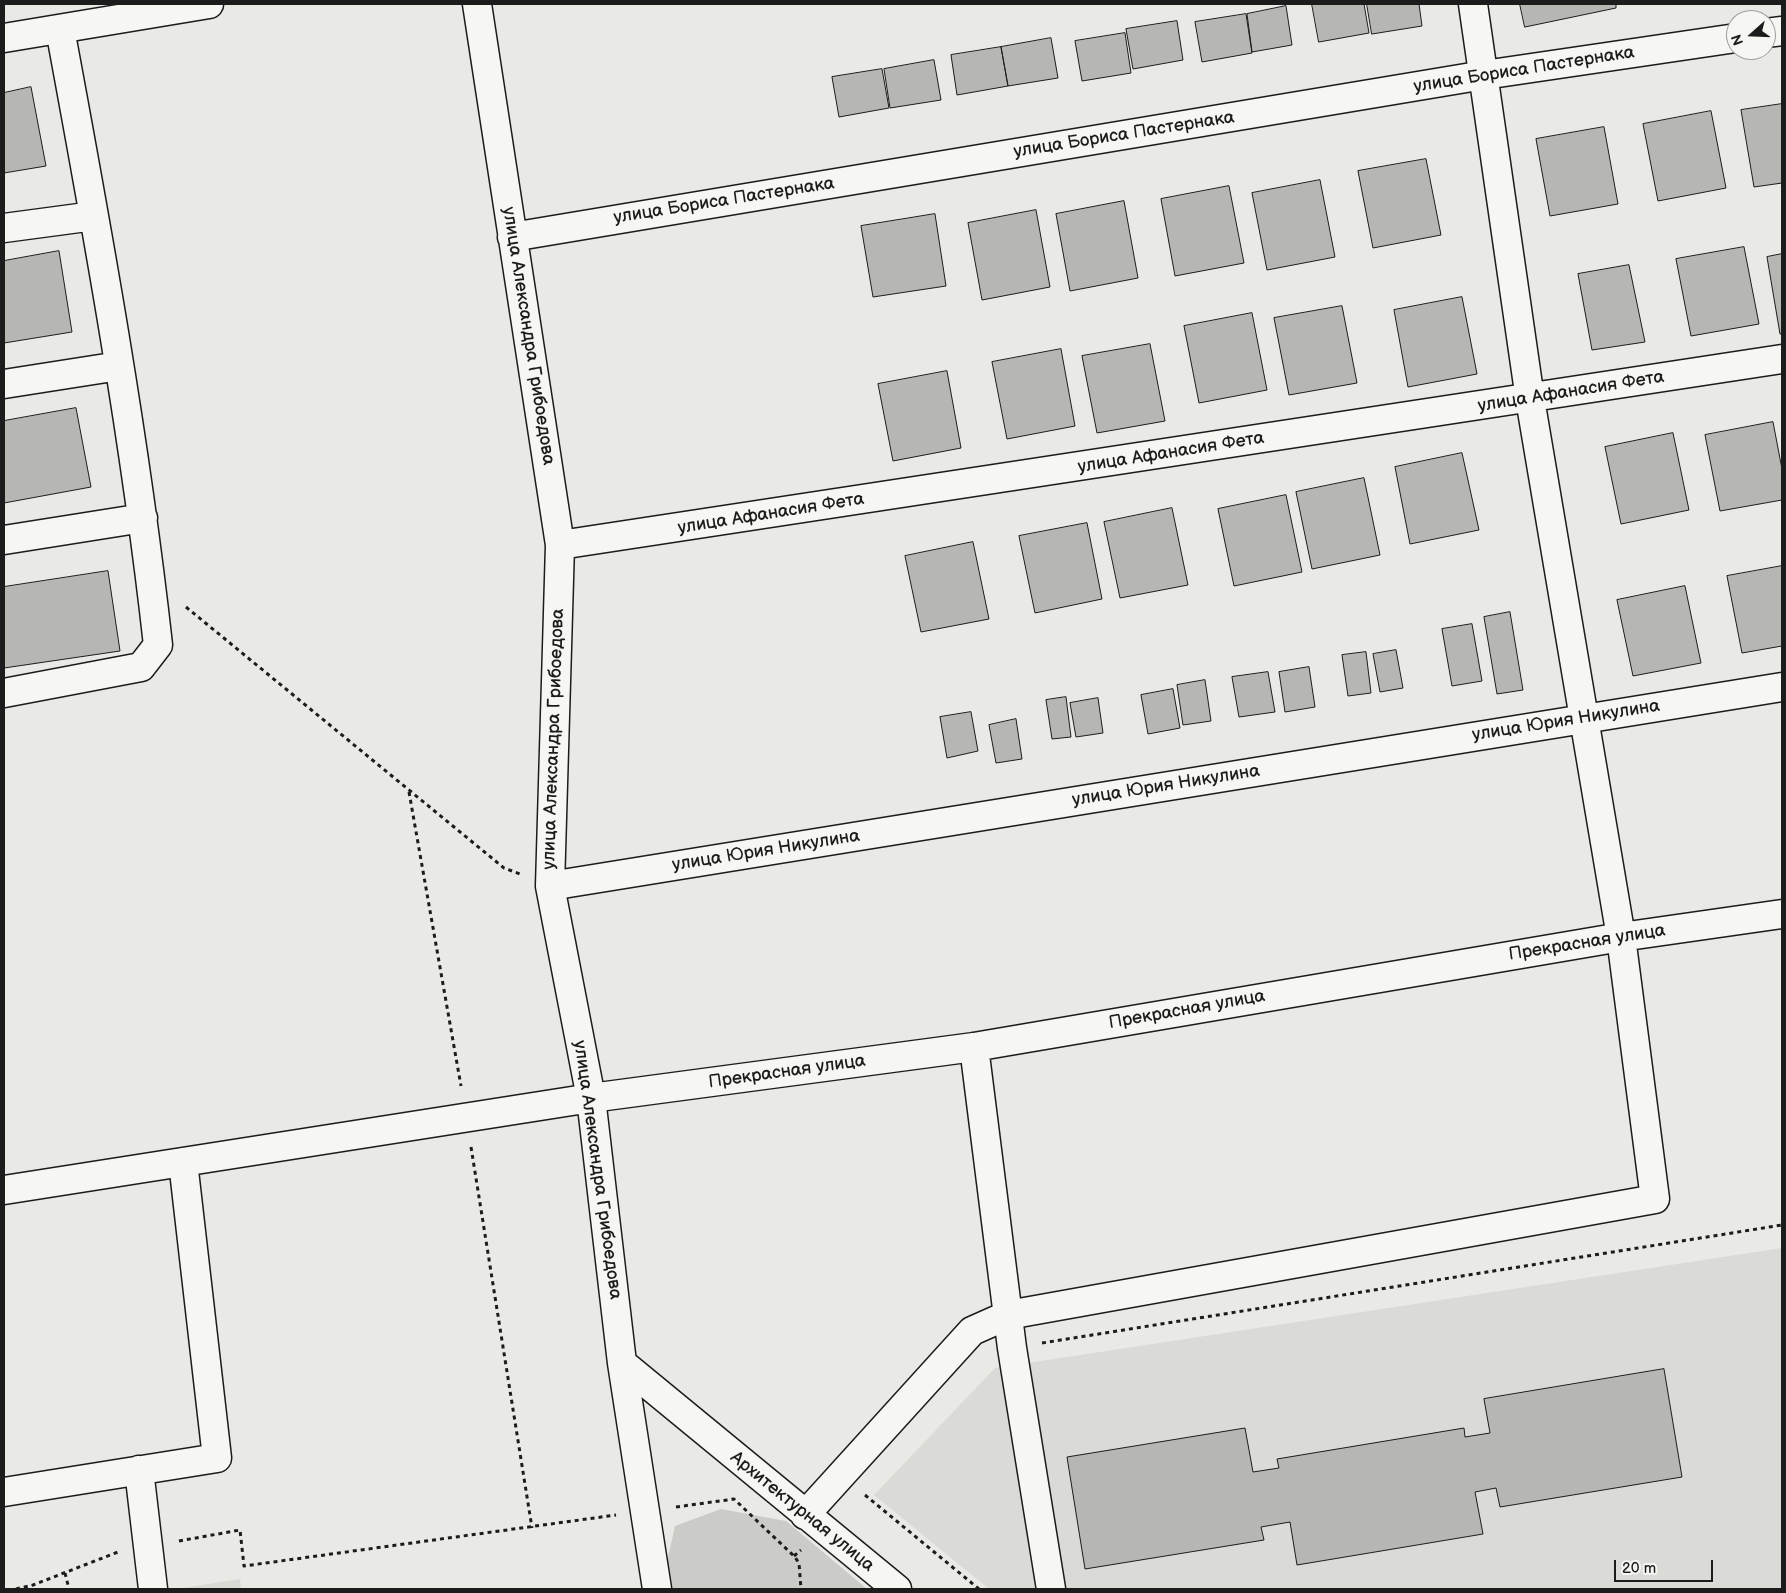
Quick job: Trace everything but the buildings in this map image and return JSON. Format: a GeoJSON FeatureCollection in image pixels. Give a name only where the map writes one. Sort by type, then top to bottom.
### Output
{"type":"FeatureCollection","features":[{"type":"Feature","properties":{"kind":"street"},"geometry":{"type":"LineString","coordinates":[[4,38],[209,4]]}},
{"type":"Feature","properties":{"kind":"street","name":"улица Александра Грибоедова"},"geometry":{"type":"LineString","coordinates":[[477,4],[560,545],[550,886],[591,1098],[622,1363],[657,1589]]}},
{"type":"Feature","properties":{"kind":"street"},"geometry":{"type":"LineString","coordinates":[[814,1523],[972,1331],[1008,1315],[1655,1199],[1621,937],[1530,399],[1484,75],[1472,4]]}},
{"type":"Feature","properties":{"kind":"street"},"geometry":{"type":"LineString","coordinates":[[4,693],[141,668],[158,644],[144,518],[94,216],[60,30]]}},
{"type":"Feature","properties":{"kind":"street","name":"улица Бориса Пастернака"},"geometry":{"type":"LineString","coordinates":[[512,236],[1484,75],[1726,39]]}},
{"type":"Feature","properties":{"kind":"street"},"geometry":{"type":"LineString","coordinates":[[4,228],[94,216]]}},
{"type":"Feature","properties":{"kind":"street","name":"улица Афанасия Фета"},"geometry":{"type":"LineString","coordinates":[[560,545],[1530,399],[1782,359]]}},
{"type":"Feature","properties":{"kind":"street"},"geometry":{"type":"LineString","coordinates":[[4,384],[119,366]]}},
{"type":"Feature","properties":{"kind":"street"},"geometry":{"type":"LineString","coordinates":[[4,540],[144,518]]}},
{"type":"Feature","properties":{"kind":"street","name":"улица Юрия Никулина"},"geometry":{"type":"LineString","coordinates":[[550,886],[1782,687]]}},
{"type":"Feature","properties":{"kind":"street","name":"Прекрасная улица"},"geometry":{"type":"LineString","coordinates":[[4,1190],[467,1119],[591,1098],[974,1047],[1621,937],[1782,914]]}},
{"type":"Feature","properties":{"kind":"street"},"geometry":{"type":"LineString","coordinates":[[974,1047],[1012,1348],[1051,1589]]}},
{"type":"Feature","properties":{"kind":"street"},"geometry":{"type":"LineString","coordinates":[[4,1492],[216,1458],[183,1162]]}},
{"type":"Feature","properties":{"kind":"street","name":"Архитектурная улица"},"geometry":{"type":"LineString","coordinates":[[622,1363],[896,1589]]}},
{"type":"Feature","properties":{"kind":"street"},"geometry":{"type":"LineString","coordinates":[[139,1470],[154,1589]]}},
{"type":"Feature","properties":{"kind":"path"},"geometry":{"type":"LineString","coordinates":[[151,578],[409,792],[504,868],[550,886]]}},
{"type":"Feature","properties":{"kind":"path"},"geometry":{"type":"LineString","coordinates":[[409,792],[467,1119],[532,1528]]}},
{"type":"Feature","properties":{"kind":"path"},"geometry":{"type":"LineString","coordinates":[[1012,1348],[1782,1225]]}},
{"type":"Feature","properties":{"kind":"path"},"geometry":{"type":"LineString","coordinates":[[861,1491],[979,1589]]}},
{"type":"Feature","properties":{"kind":"path"},"geometry":{"type":"LineString","coordinates":[[16,1589],[34,1585],[116,1552],[240,1530],[244,1566],[734,1499],[794,1556],[799,1563],[801,1589]]}},
{"type":"Feature","properties":{"kind":"path"},"geometry":{"type":"LineString","coordinates":[[794,1556],[814,1523]]}},
{"type":"Feature","properties":{"kind":"path"},"geometry":{"type":"LineString","coordinates":[[65,1573],[69,1589]]}},
{"type":"Feature","properties":{"kind":"shaded area"},"geometry":{"type":"Polygon","coordinates":[[[1782,1248],[1782,1589],[989,1589],[874,1495],[995,1368],[1782,1248]]]}},
{"type":"Feature","properties":{"kind":"shaded area"},"geometry":{"type":"Polygon","coordinates":[[[721,1509],[786,1521],[867,1589],[661,1589],[675,1526],[721,1509]]]}},
{"type":"Feature","properties":{"kind":"shaded area"},"geometry":{"type":"Polygon","coordinates":[[[240,1579],[241,1589],[176,1589],[240,1579]]]}}]}
